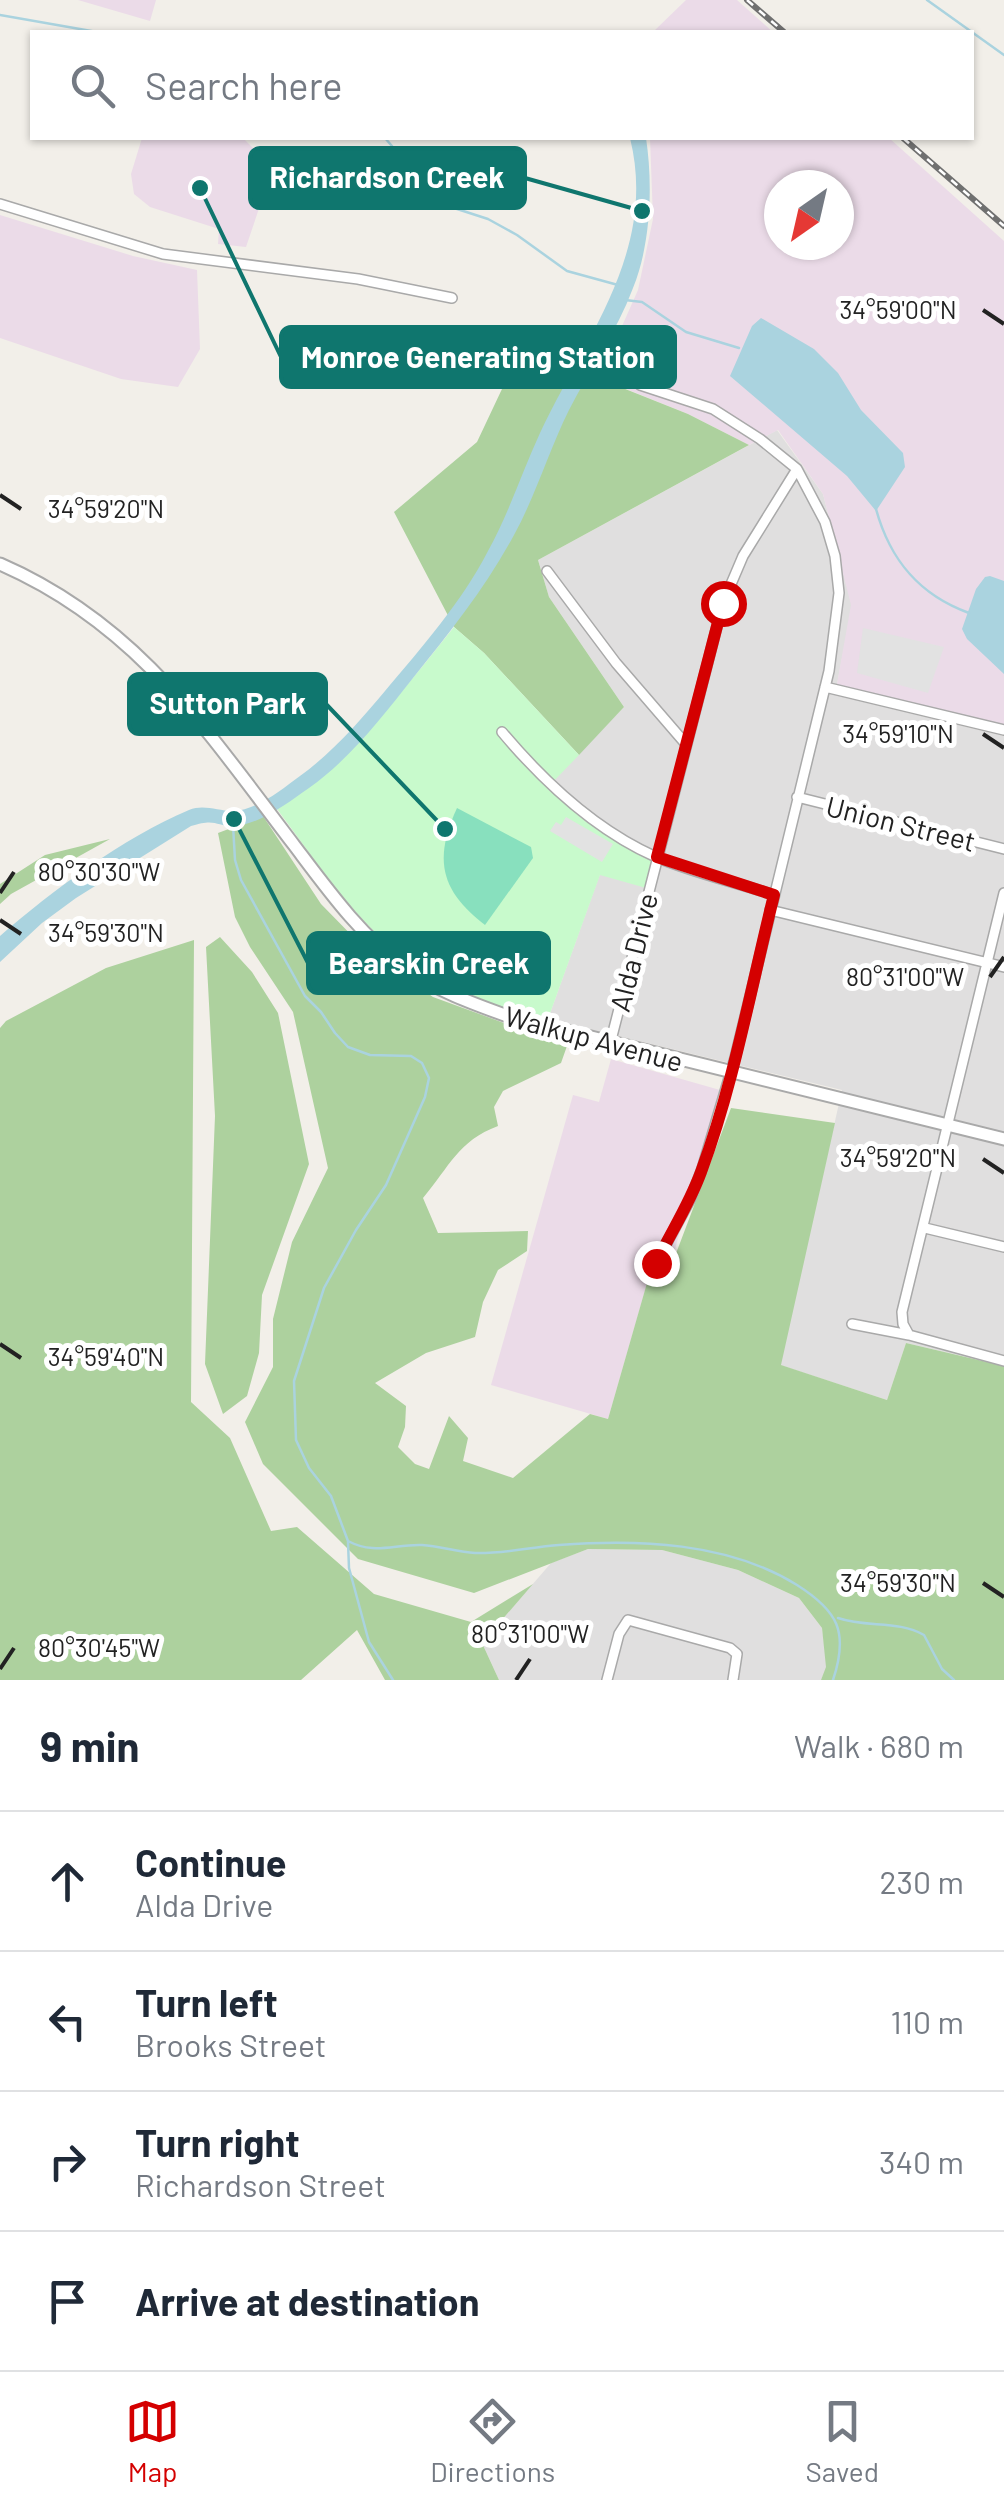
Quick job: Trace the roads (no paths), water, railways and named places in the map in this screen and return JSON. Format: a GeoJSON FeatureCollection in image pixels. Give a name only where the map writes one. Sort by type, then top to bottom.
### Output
{"type":"FeatureCollection","features":[{"type":"Feature","properties":{"kind":"street"},"geometry":{"type":"LineString","coordinates":[[0,204],[162,254],[358,278],[452,298]]}},
{"type":"Feature","properties":{"kind":"street"},"geometry":{"type":"LineString","coordinates":[[640,385],[713,410],[760,439],[798,470],[826,522],[839,592],[825,687],[730,1072],[690,1200],[656,1263]]}},
{"type":"Feature","properties":{"kind":"street","name":"Alda Drive"},"geometry":{"type":"LineString","coordinates":[[610,1044],[684,743],[733,577],[791,475],[798,470]]}},
{"type":"Feature","properties":{"kind":"street","name":"Walkup Avenue"},"geometry":{"type":"LineString","coordinates":[[0,564],[68,598],[145,661],[195,713],[339,906],[409,971],[494,1012],[610,1044],[1004,1139]]}},
{"type":"Feature","properties":{"kind":"street"},"geometry":{"type":"LineString","coordinates":[[547,571],[616,663],[684,743]]}},
{"type":"Feature","properties":{"kind":"street"},"geometry":{"type":"LineString","coordinates":[[825,687],[1004,730]]}},
{"type":"Feature","properties":{"kind":"street"},"geometry":{"type":"LineString","coordinates":[[502,732],[590,820],[657,857],[774,895]]}},
{"type":"Feature","properties":{"kind":"street","name":"Union Street"},"geometry":{"type":"LineString","coordinates":[[797,797],[1004,848]]}},
{"type":"Feature","properties":{"kind":"street"},"geometry":{"type":"LineString","coordinates":[[909,1335],[902,1312],[1004,893]]}},
{"type":"Feature","properties":{"kind":"street"},"geometry":{"type":"LineString","coordinates":[[770,910],[1004,967]]}},
{"type":"Feature","properties":{"kind":"street"},"geometry":{"type":"LineString","coordinates":[[925,1228],[1004,1247]]}},
{"type":"Feature","properties":{"kind":"street"},"geometry":{"type":"LineString","coordinates":[[852,1324],[1004,1361]]}},
{"type":"Feature","properties":{"kind":"street"},"geometry":{"type":"LineString","coordinates":[[607,1680],[619,1634],[628,1620],[730,1648],[737,1654],[733,1680]]}},
{"type":"Feature","properties":{"kind":"water"},"geometry":{"type":"Polygon","coordinates":[[[630,140],[646,140],[647,233],[627,304],[569,410],[529,504],[492,573],[389,708],[338,764],[273,812],[244,825],[211,822],[191,826],[76,898],[0,962],[0,936],[114,850],[195,808],[233,811],[251,807],[300,776],[355,725],[413,658],[466,589],[496,537],[540,433],[596,327],[626,256],[634,218],[636,179],[630,140]]]}},
{"type":"Feature","properties":{"kind":"water"},"geometry":{"type":"Polygon","coordinates":[[[761,318],[814,349],[838,373],[861,410],[903,453],[905,467],[876,511],[847,476],[730,376],[752,326],[761,318]]]}},
{"type":"Feature","properties":{"kind":"water"},"geometry":{"type":"Polygon","coordinates":[[[990,576],[1004,581],[1004,674],[967,639],[962,629],[976,589],[990,576]]]}},
{"type":"Feature","properties":{"kind":"waterway"},"geometry":{"type":"LineString","coordinates":[[927,0],[969,30]]}},
{"type":"Feature","properties":{"kind":"waterway"},"geometry":{"type":"LineString","coordinates":[[0,15],[86,30]]}},
{"type":"Feature","properties":{"kind":"waterway"},"geometry":{"type":"LineString","coordinates":[[974,34],[1004,55]]}},
{"type":"Feature","properties":{"kind":"waterway"},"geometry":{"type":"LineString","coordinates":[[387,140],[436,197],[517,235],[567,271],[618,285]]}},
{"type":"Feature","properties":{"kind":"waterway"},"geometry":{"type":"LineString","coordinates":[[625,300],[642,302],[686,332],[739,348]]}},
{"type":"Feature","properties":{"kind":"waterway"},"geometry":{"type":"LineString","coordinates":[[876,509],[889,544],[909,573],[935,596],[969,613]]}},
{"type":"Feature","properties":{"kind":"waterway"},"geometry":{"type":"LineString","coordinates":[[233,825],[235,860],[241,880],[305,996],[348,1047],[370,1055],[411,1056],[422,1063],[429,1078],[425,1097],[386,1185],[324,1288],[294,1381],[296,1440],[309,1468],[331,1496],[348,1541],[367,1547],[422,1545],[475,1553],[589,1543],[651,1544],[742,1560],[797,1585],[831,1614],[840,1649],[833,1680]]}},
{"type":"Feature","properties":{"kind":"waterway"},"geometry":{"type":"LineString","coordinates":[[348,1542],[349,1568],[369,1642],[393,1680]]}},
{"type":"Feature","properties":{"kind":"waterway"},"geometry":{"type":"LineString","coordinates":[[838,1618],[904,1627],[924,1635],[942,1669],[954,1680]]}},
{"type":"Feature","properties":{"kind":"railway"},"geometry":{"type":"LineString","coordinates":[[747,0],[782,30]]}},
{"type":"Feature","properties":{"kind":"railway"},"geometry":{"type":"LineString","coordinates":[[905,140],[1004,226]]}},
{"type":"Feature","properties":{"kind":"place","name":"Monroe Generating Station"},"geometry":{"type":"Point","coordinates":[200,188]}},
{"type":"Feature","properties":{"kind":"place","name":"Richardson Creek"},"geometry":{"type":"Point","coordinates":[642,211]}},
{"type":"Feature","properties":{"kind":"place","name":"Bearskin Creek"},"geometry":{"type":"Point","coordinates":[234,819]}},
{"type":"Feature","properties":{"kind":"place","name":"Sutton Park"},"geometry":{"type":"Point","coordinates":[445,829]}}]}
